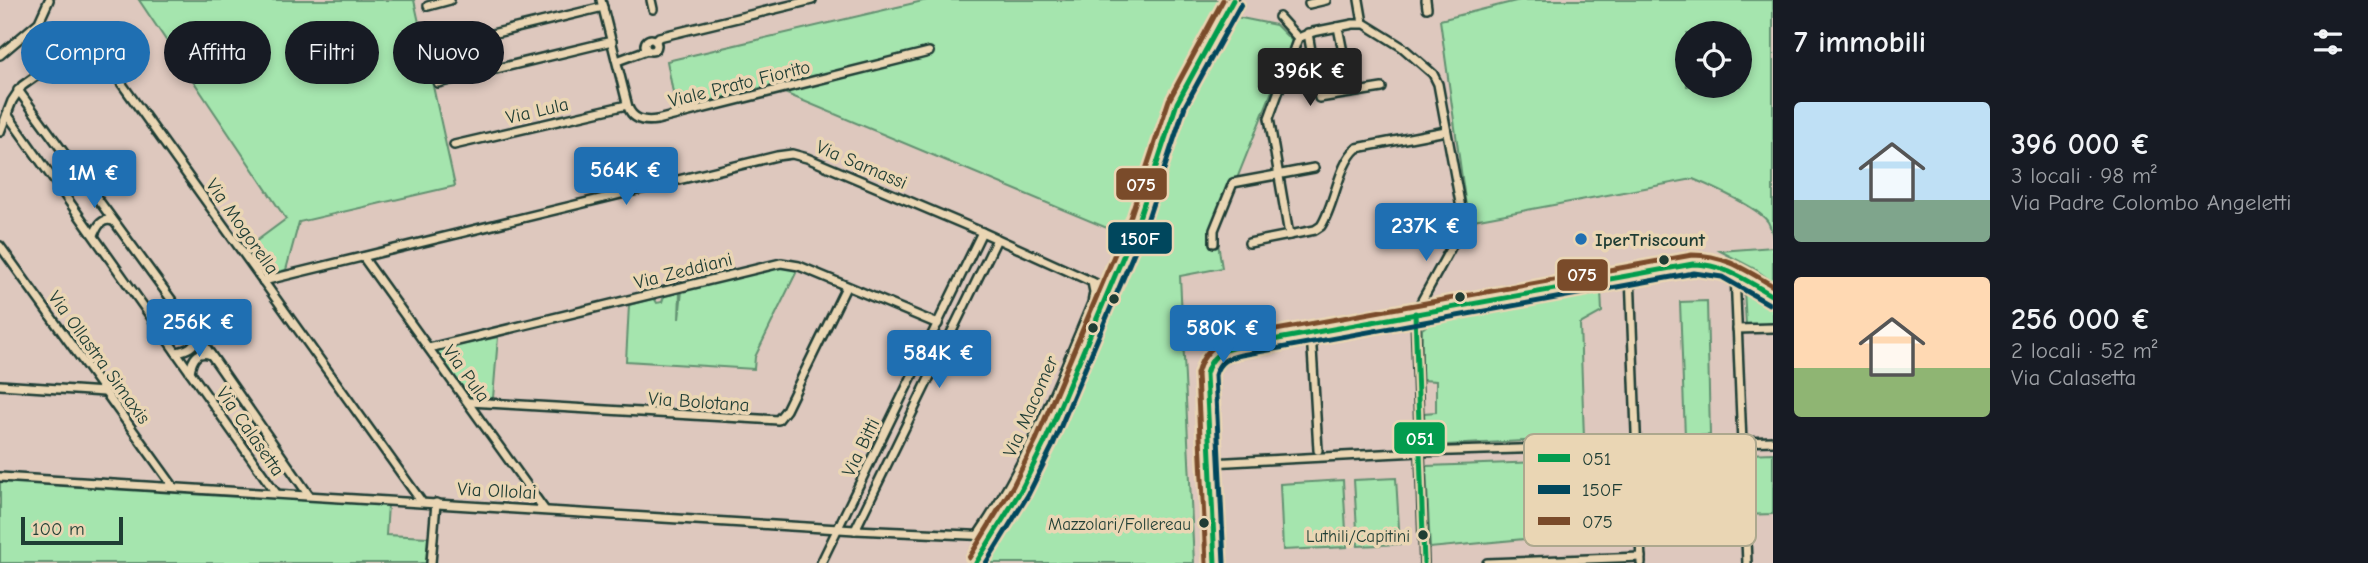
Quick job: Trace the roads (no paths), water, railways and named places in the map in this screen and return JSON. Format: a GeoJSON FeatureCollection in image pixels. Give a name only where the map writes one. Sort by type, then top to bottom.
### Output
{"type":"FeatureCollection","features":[{"type":"Feature","properties":{"kind":"main road"},"geometry":{"type":"LineString","coordinates":[[976,563],[1040,454],[1144,206],[1177,103],[1233,0]]}},
{"type":"Feature","properties":{"kind":"street"},"geometry":{"type":"LineString","coordinates":[[0,55],[39,22],[50,0]]}},
{"type":"Feature","properties":{"kind":"street"},"geometry":{"type":"LineString","coordinates":[[428,6],[450,0]]}},
{"type":"Feature","properties":{"kind":"street"},"geometry":{"type":"LineString","coordinates":[[617,61],[647,50],[644,46],[646,41],[651,39],[655,41],[659,37],[811,0]]}},
{"type":"Feature","properties":{"kind":"street"},"geometry":{"type":"LineString","coordinates":[[1309,4],[1326,0]]}},
{"type":"Feature","properties":{"kind":"street"},"geometry":{"type":"LineString","coordinates":[[1359,0],[1363,23]]}},
{"type":"Feature","properties":{"kind":"street"},"geometry":{"type":"LineString","coordinates":[[504,30],[602,4],[627,105]]}},
{"type":"Feature","properties":{"kind":"street"},"geometry":{"type":"LineString","coordinates":[[1279,17],[1298,38]]}},
{"type":"Feature","properties":{"kind":"street"},"geometry":{"type":"LineString","coordinates":[[1289,235],[1269,118],[1298,38],[1308,33],[1363,23],[1402,47],[1433,74],[1438,84],[1463,219],[1460,231],[1415,313],[1424,563]]}},
{"type":"Feature","properties":{"kind":"street"},"geometry":{"type":"LineString","coordinates":[[1338,27],[1350,93]]}},
{"type":"Feature","properties":{"kind":"street"},"geometry":{"type":"LineString","coordinates":[[1308,33],[1319,98],[1382,88]]}},
{"type":"Feature","properties":{"kind":"street","name":"Via Mogorella"},"geometry":{"type":"LineString","coordinates":[[18,90],[89,38],[421,501]]}},
{"type":"Feature","properties":{"kind":"street"},"geometry":{"type":"LineString","coordinates":[[504,67],[612,41]]}},
{"type":"Feature","properties":{"kind":"street","name":"Viale Prato Fiorito"},"geometry":{"type":"LineString","coordinates":[[627,105],[637,118],[645,121],[657,120],[929,52]]}},
{"type":"Feature","properties":{"kind":"street"},"geometry":{"type":"LineString","coordinates":[[0,132],[18,90]]}},
{"type":"Feature","properties":{"kind":"street","name":"Via Calasetta"},"geometry":{"type":"LineString","coordinates":[[18,90],[198,336],[308,494]]}},
{"type":"Feature","properties":{"kind":"street","name":"Via Lula"},"geometry":{"type":"LineString","coordinates":[[454,145],[627,105]]}},
{"type":"Feature","properties":{"kind":"street","name":"Via Calasetta"},"geometry":{"type":"LineString","coordinates":[[7,114],[276,493]]}},
{"type":"Feature","properties":{"kind":"street"},"geometry":{"type":"LineString","coordinates":[[1249,243],[1315,230],[1321,226],[1355,149],[1446,131]]}},
{"type":"Feature","properties":{"kind":"street","name":"Via Samassi"},"geometry":{"type":"LineString","coordinates":[[263,281],[792,154],[982,232],[1110,290]]}},
{"type":"Feature","properties":{"kind":"street"},"geometry":{"type":"LineString","coordinates":[[1214,243],[1214,230],[1233,183],[1314,168]]}},
{"type":"Feature","properties":{"kind":"street"},"geometry":{"type":"LineString","coordinates":[[94,235],[97,226],[102,222],[114,221]]}},
{"type":"Feature","properties":{"kind":"street","name":"Via Bitti"},"geometry":{"type":"LineString","coordinates":[[821,563],[982,232]]}},
{"type":"Feature","properties":{"kind":"street","name":"Via Bitti"},"geometry":{"type":"LineString","coordinates":[[855,530],[997,239]]}},
{"type":"Feature","properties":{"kind":"street","name":"Via Ollastra Simaxis"},"geometry":{"type":"LineString","coordinates":[[0,246],[173,486]]}},
{"type":"Feature","properties":{"kind":"street","name":"Via Pula"},"geometry":{"type":"LineString","coordinates":[[363,257],[544,509]]}},
{"type":"Feature","properties":{"kind":"street","name":"Via Zeddiani"},"geometry":{"type":"LineString","coordinates":[[429,348],[778,263],[794,265],[938,324]]}},
{"type":"Feature","properties":{"kind":"street"},"geometry":{"type":"LineString","coordinates":[[1215,563],[1206,382],[1211,358],[1216,353],[1311,332],[1699,263],[1718,265],[1735,272],[1773,296]]}},
{"type":"Feature","properties":{"kind":"street"},"geometry":{"type":"LineString","coordinates":[[1735,272],[1742,434]]}},
{"type":"Feature","properties":{"kind":"street"},"geometry":{"type":"LineString","coordinates":[[1630,274],[1637,434]]}},
{"type":"Feature","properties":{"kind":"street","name":"Via Macomer"},"geometry":{"type":"LineString","coordinates":[[978,535],[1016,475],[1042,423],[1093,300],[1092,282]]}},
{"type":"Feature","properties":{"kind":"street","name":"Via Bolotana"},"geometry":{"type":"LineString","coordinates":[[468,402],[778,420],[786,410],[846,287]]}},
{"type":"Feature","properties":{"kind":"street"},"geometry":{"type":"LineString","coordinates":[[1737,329],[1773,328]]}},
{"type":"Feature","properties":{"kind":"street"},"geometry":{"type":"LineString","coordinates":[[1311,332],[1318,450]]}},
{"type":"Feature","properties":{"kind":"street"},"geometry":{"type":"LineString","coordinates":[[176,352],[190,349],[198,336]]}},
{"type":"Feature","properties":{"kind":"street"},"geometry":{"type":"LineString","coordinates":[[190,372],[197,355],[202,353],[211,356]]}},
{"type":"Feature","properties":{"kind":"street"},"geometry":{"type":"LineString","coordinates":[[0,385],[104,392]]}},
{"type":"Feature","properties":{"kind":"street"},"geometry":{"type":"LineString","coordinates":[[1211,463],[1524,449]]}},
{"type":"Feature","properties":{"kind":"street","name":"Via Ollolai"},"geometry":{"type":"LineString","coordinates":[[0,477],[855,530],[992,536]]}},
{"type":"Feature","properties":{"kind":"street"},"geometry":{"type":"LineString","coordinates":[[431,563],[436,503]]}},
{"type":"Feature","properties":{"kind":"street"},"geometry":{"type":"LineString","coordinates":[[1487,563],[1641,560]]}},
{"type":"Feature","properties":{"kind":"place","name":"IperTriscount"},"geometry":{"type":"Point","coordinates":[1581,239]}},
{"type":"Feature","properties":{"kind":"place","name":"Mazzolari/Follereau"},"geometry":{"type":"Point","coordinates":[1204,523]}},
{"type":"Feature","properties":{"kind":"place","name":"Luthili/Capitini"},"geometry":{"type":"Point","coordinates":[1423,535]}}]}
